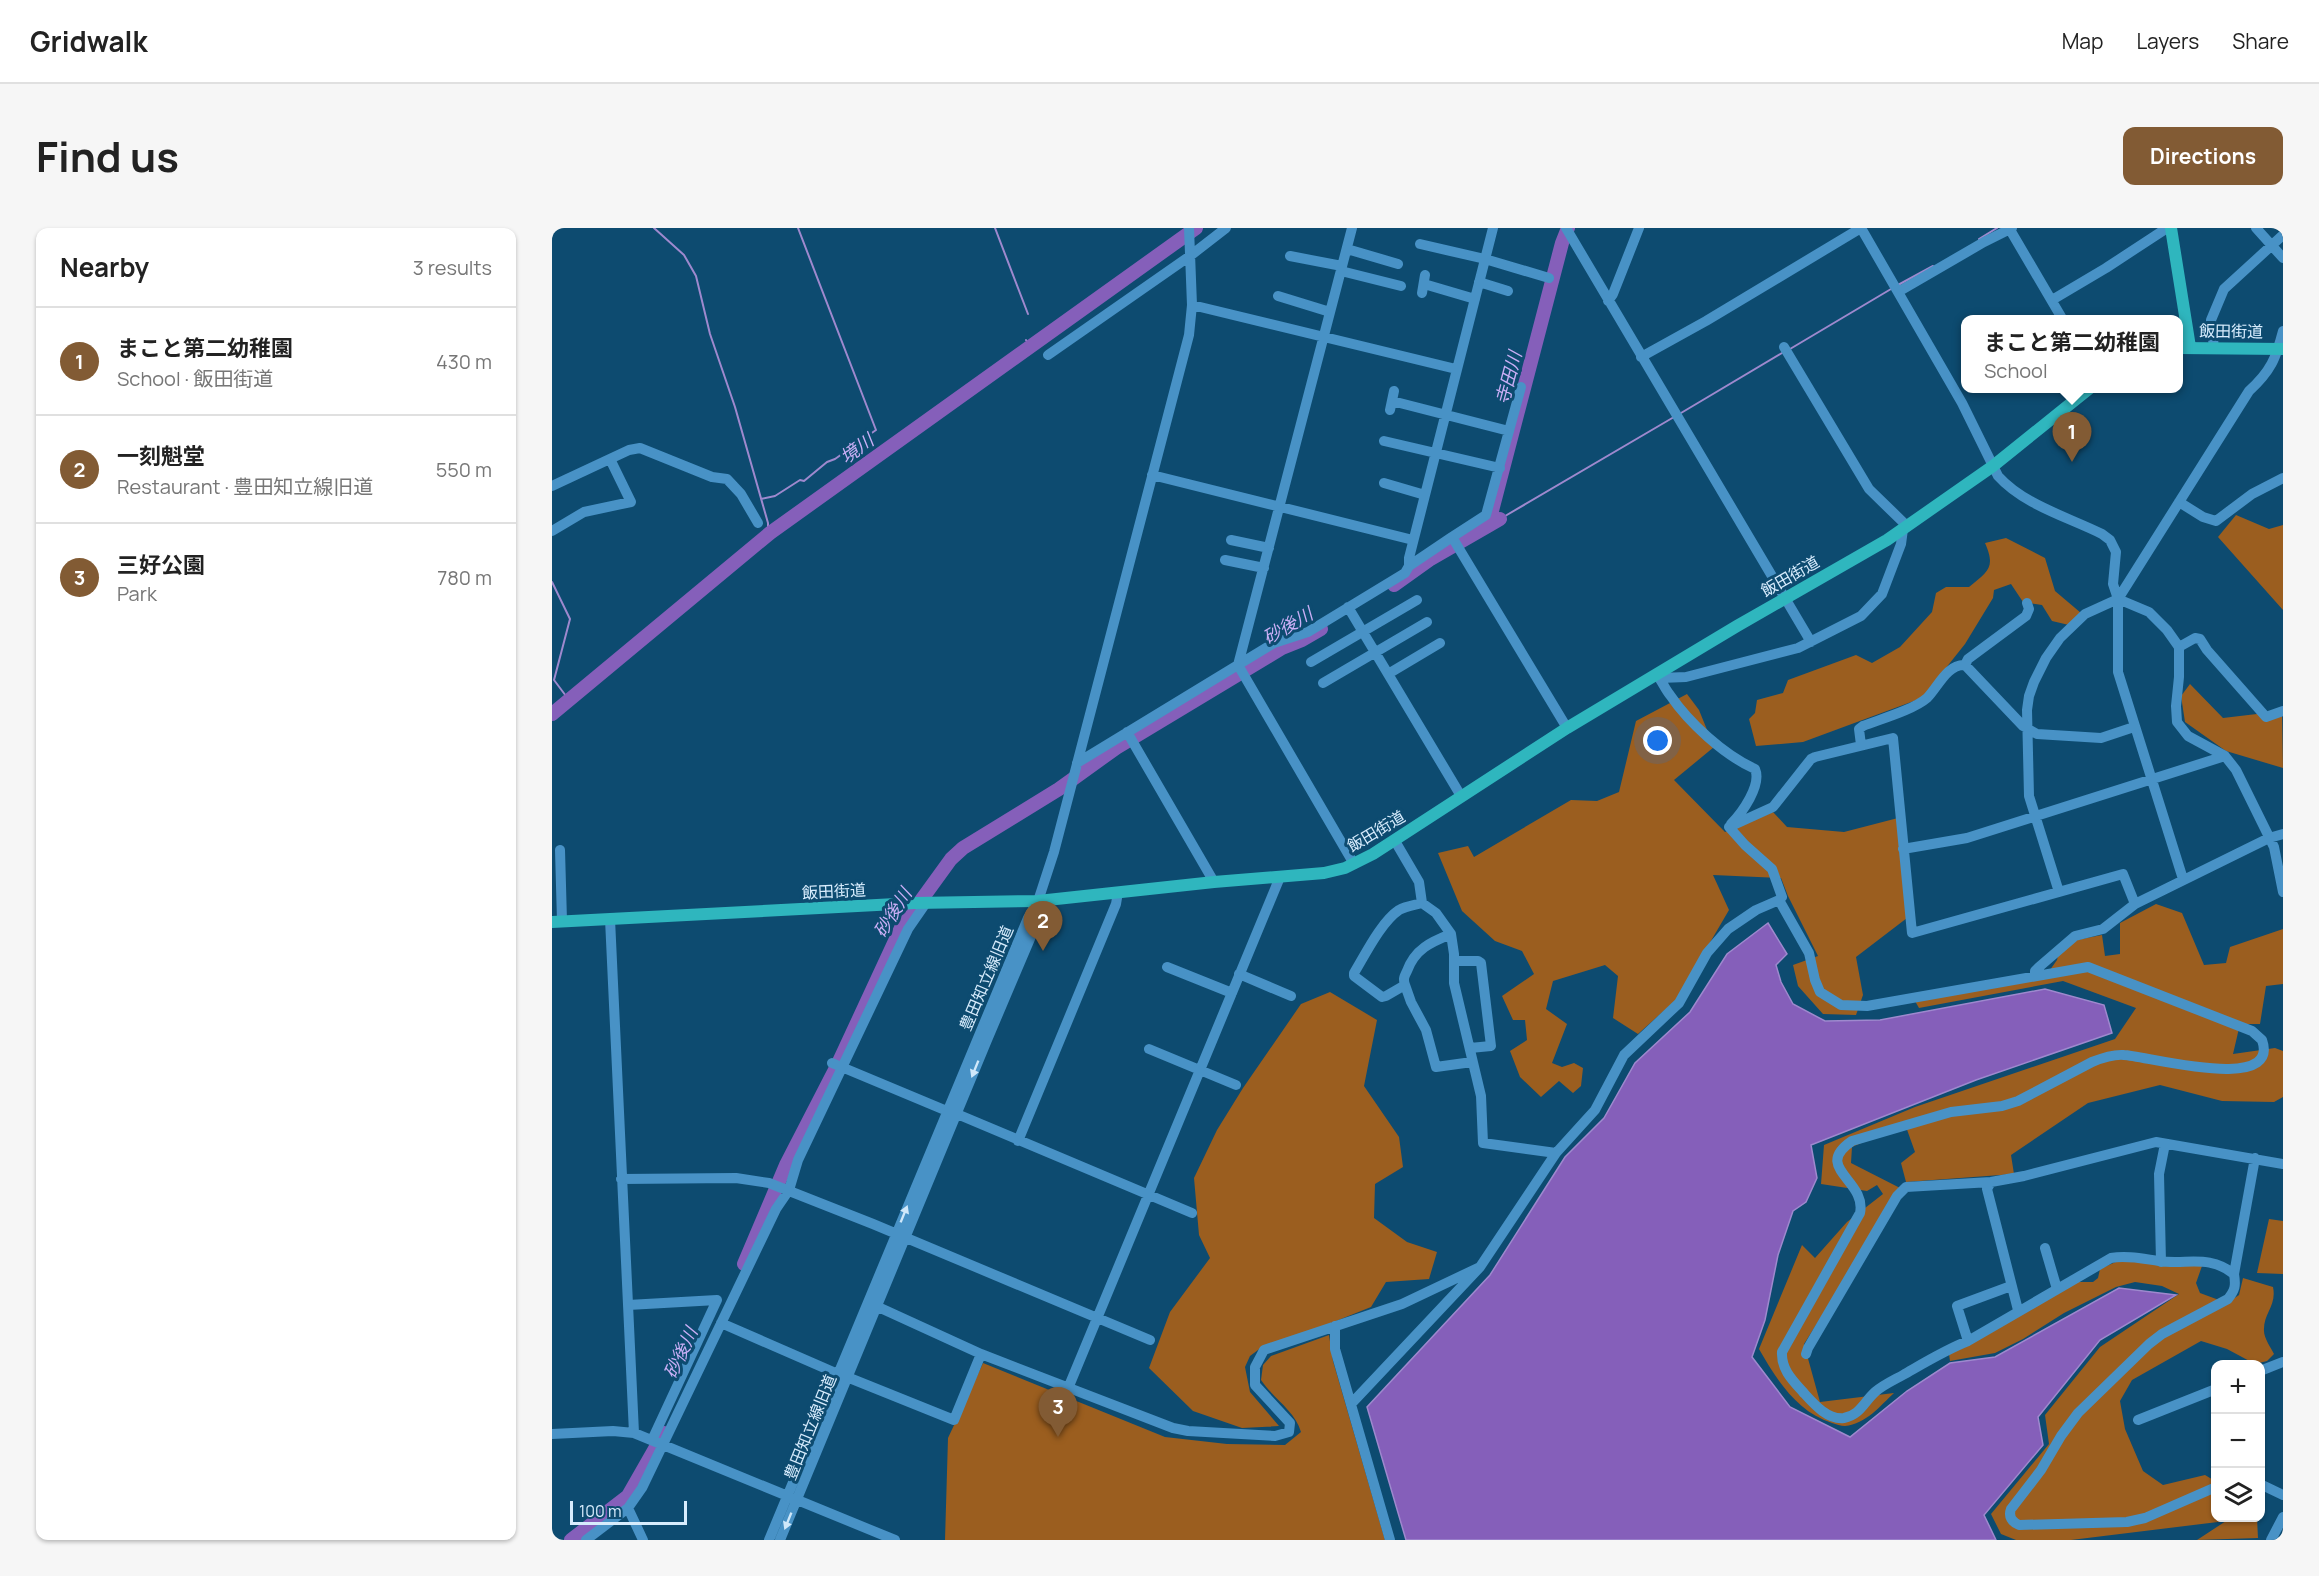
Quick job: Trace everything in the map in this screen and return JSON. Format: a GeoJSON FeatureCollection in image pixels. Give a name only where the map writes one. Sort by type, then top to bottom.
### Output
{"type":"FeatureCollection","features":[{"type":"Feature","properties":{"kind":"main road"},"geometry":{"type":"LineString","coordinates":[[2163,229],[2178,315]]}},
{"type":"Feature","properties":{"kind":"main road","name":"飯田街道"},"geometry":{"type":"LineString","coordinates":[[2184,348],[2281,348]]}},
{"type":"Feature","properties":{"kind":"main road","name":"飯田街道"},"geometry":{"type":"LineString","coordinates":[[557,921],[921,903],[1038,901],[1324,873],[1354,864],[1395,841],[1568,728],[1905,527],[1993,466],[2083,393]]}},
{"type":"Feature","properties":{"kind":"street"},"geometry":{"type":"LineString","coordinates":[[1038,901],[1071,790],[1189,335],[1192,305],[1189,228]]}},
{"type":"Feature","properties":{"kind":"street"},"geometry":{"type":"LineString","coordinates":[[1048,355],[1190,256],[1226,228]]}},
{"type":"Feature","properties":{"kind":"street"},"geometry":{"type":"LineString","coordinates":[[1352,228],[1239,666],[1354,864]]}},
{"type":"Feature","properties":{"kind":"street"},"geometry":{"type":"LineString","coordinates":[[1077,767],[1274,643],[1308,632],[1405,573],[1493,228]]}},
{"type":"Feature","properties":{"kind":"street"},"geometry":{"type":"LineString","coordinates":[[1608,301],[1614,294],[1639,228]]}},
{"type":"Feature","properties":{"kind":"street"},"geometry":{"type":"LineString","coordinates":[[1641,357],[1706,321],[1861,228],[1962,403],[1998,476],[2015,492],[2102,534],[2110,540],[2116,552],[2113,584],[2118,599],[2118,672],[2183,879]]}},
{"type":"Feature","properties":{"kind":"street"},"geometry":{"type":"LineString","coordinates":[[1898,292],[2010,228],[2060,315]]}},
{"type":"Feature","properties":{"kind":"street"},"geometry":{"type":"LineString","coordinates":[[2256,228],[2283,258]]}},
{"type":"Feature","properties":{"kind":"street"},"geometry":{"type":"LineString","coordinates":[[2052,300],[2106,268],[2163,229]]}},
{"type":"Feature","properties":{"kind":"street"},"geometry":{"type":"LineString","coordinates":[[1567,230],[1811,642]]}},
{"type":"Feature","properties":{"kind":"street"},"geometry":{"type":"LineString","coordinates":[[2214,348],[2211,320],[2224,289],[2283,235]]}},
{"type":"Feature","properties":{"kind":"street"},"geometry":{"type":"LineString","coordinates":[[1420,244],[1485,259],[1549,278]]}},
{"type":"Feature","properties":{"kind":"street"},"geometry":{"type":"LineString","coordinates":[[1347,249],[1398,264]]}},
{"type":"Feature","properties":{"kind":"street"},"geometry":{"type":"LineString","coordinates":[[1290,255],[1401,286]]}},
{"type":"Feature","properties":{"kind":"street"},"geometry":{"type":"LineString","coordinates":[[1479,282],[1508,291]]}},
{"type":"Feature","properties":{"kind":"street"},"geometry":{"type":"LineString","coordinates":[[1424,284],[1475,299]]}},
{"type":"Feature","properties":{"kind":"street"},"geometry":{"type":"LineString","coordinates":[[1278,296],[1330,312]]}},
{"type":"Feature","properties":{"kind":"street"},"geometry":{"type":"LineString","coordinates":[[1192,305],[1456,369]]}},
{"type":"Feature","properties":{"kind":"street"},"geometry":{"type":"LineString","coordinates":[[2059,892],[2029,796],[2027,710],[2031,689],[2055,644],[2085,614],[2118,599],[2249,391],[2262,379],[2281,348],[2283,331]]}},
{"type":"Feature","properties":{"kind":"street"},"geometry":{"type":"LineString","coordinates":[[1658,676],[1686,677],[1760,659],[1811,642],[1861,616],[1882,594],[1905,527],[1869,489],[1784,347]]}},
{"type":"Feature","properties":{"kind":"street"},"geometry":{"type":"LineString","coordinates":[[1408,566],[1456,542],[1486,515],[1521,387]]}},
{"type":"Feature","properties":{"kind":"street"},"geometry":{"type":"LineString","coordinates":[[2069,393],[2073,401]]}},
{"type":"Feature","properties":{"kind":"street"},"geometry":{"type":"LineString","coordinates":[[1392,401],[1509,431]]}},
{"type":"Feature","properties":{"kind":"street"},"geometry":{"type":"LineString","coordinates":[[1384,441],[1500,468]]}},
{"type":"Feature","properties":{"kind":"street"},"geometry":{"type":"LineString","coordinates":[[552,486],[629,450],[640,448],[712,477],[724,477],[741,494],[758,523]]}},
{"type":"Feature","properties":{"kind":"street"},"geometry":{"type":"LineString","coordinates":[[552,531],[584,512],[631,502],[610,459]]}},
{"type":"Feature","properties":{"kind":"street"},"geometry":{"type":"LineString","coordinates":[[1152,475],[1413,540]]}},
{"type":"Feature","properties":{"kind":"street"},"geometry":{"type":"LineString","coordinates":[[2179,502],[2203,517],[2216,521],[2253,494],[2283,478]]}},
{"type":"Feature","properties":{"kind":"street"},"geometry":{"type":"LineString","coordinates":[[1384,483],[1425,495]]}},
{"type":"Feature","properties":{"kind":"street"},"geometry":{"type":"LineString","coordinates":[[1231,540],[1269,548]]}},
{"type":"Feature","properties":{"kind":"street"},"geometry":{"type":"LineString","coordinates":[[1456,542],[1568,728]]}},
{"type":"Feature","properties":{"kind":"street"},"geometry":{"type":"LineString","coordinates":[[1225,560],[1264,568]]}},
{"type":"Feature","properties":{"kind":"street"},"geometry":{"type":"LineString","coordinates":[[2118,599],[2150,612],[2168,630],[2179,647],[2177,722],[2188,736],[2225,756],[2236,770],[2278,860],[2283,892]]}},
{"type":"Feature","properties":{"kind":"street"},"geometry":{"type":"LineString","coordinates":[[1311,662],[1417,600]]}},
{"type":"Feature","properties":{"kind":"street"},"geometry":{"type":"LineString","coordinates":[[1965,665],[1968,659],[2026,616],[2029,609],[2027,603]]}},
{"type":"Feature","properties":{"kind":"street"},"geometry":{"type":"LineString","coordinates":[[1348,608],[1461,796]]}},
{"type":"Feature","properties":{"kind":"street"},"geometry":{"type":"LineString","coordinates":[[1323,683],[1427,622]]}},
{"type":"Feature","properties":{"kind":"street"},"geometry":{"type":"LineString","coordinates":[[2179,647],[2195,638],[2200,639],[2266,717],[2283,711]]}},
{"type":"Feature","properties":{"kind":"street"},"geometry":{"type":"LineString","coordinates":[[1388,674],[1440,643]]}},
{"type":"Feature","properties":{"kind":"street"},"geometry":{"type":"LineString","coordinates":[[1861,745],[1859,729],[1926,699],[1945,675],[1960,664],[1965,665],[2028,730],[2037,734],[2101,738],[2134,727]]}},
{"type":"Feature","properties":{"kind":"street"},"geometry":{"type":"LineString","coordinates":[[1658,676],[1680,708],[1709,737],[1738,762],[1755,769],[1757,773],[1755,786],[1737,818],[1728,827]]}},
{"type":"Feature","properties":{"kind":"street"},"geometry":{"type":"LineString","coordinates":[[1128,734],[1214,882]]}},
{"type":"Feature","properties":{"kind":"street"},"geometry":{"type":"LineString","coordinates":[[1728,827],[1773,807],[1811,759],[1893,738],[1912,933],[2123,874],[2135,904]]}},
{"type":"Feature","properties":{"kind":"street"},"geometry":{"type":"LineString","coordinates":[[1904,849],[1967,838],[2225,756]]}},
{"type":"Feature","properties":{"kind":"street"},"geometry":{"type":"LineString","coordinates":[[1352,1404],[1480,1267],[1556,1153],[1595,1110],[1624,1055],[1679,1003],[1707,953],[1728,929],[1756,910],[1782,897],[1772,868],[1728,827]]}},
{"type":"Feature","properties":{"kind":"street"},"geometry":{"type":"LineString","coordinates":[[2035,976],[2035,971],[2039,967],[2075,936],[2103,929],[2135,904],[2269,838],[2283,834]]}},
{"type":"Feature","properties":{"kind":"street"},"geometry":{"type":"LineString","coordinates":[[1395,841],[1419,882],[1422,903],[1436,913],[1451,934],[1454,983],[1481,1096],[1483,1143],[1556,1153]]}},
{"type":"Feature","properties":{"kind":"street"},"geometry":{"type":"LineString","coordinates":[[557,921],[560,850]]}},
{"type":"Feature","properties":{"kind":"street"},"geometry":{"type":"LineString","coordinates":[[1069,1386],[1280,877]]}},
{"type":"Feature","properties":{"kind":"street"},"geometry":{"type":"LineString","coordinates":[[1018,1141],[1107,925],[1118,892]]}},
{"type":"Feature","properties":{"kind":"street"},"geometry":{"type":"LineString","coordinates":[[1779,900],[1809,953],[1820,992],[1840,1005],[1868,1006],[2088,967],[2252,1031],[2262,1040],[2265,1053],[2255,1066],[2228,1069],[2200,1067],[2121,1054],[2104,1057],[2084,1065],[2019,1101],[2002,1106],[1951,1112],[1845,1145],[1839,1154],[1837,1164],[1840,1172],[1859,1194],[1862,1201],[1860,1213],[1784,1348],[1782,1359],[1785,1369],[1821,1411],[1841,1418],[1857,1413],[1875,1392],[2111,1258],[2129,1257],[2161,1262],[2204,1261],[2234,1274]]}},
{"type":"Feature","properties":{"kind":"street","name":"豊田知立線旧道"},"geometry":{"type":"LineString","coordinates":[[952,1112],[1038,920],[1038,901]]}},
{"type":"Feature","properties":{"kind":"street","name":"豊田知立線旧道"},"geometry":{"type":"LineString","coordinates":[[770,1540],[792,1498],[952,1112],[1028,918],[1038,901]]}},
{"type":"Feature","properties":{"kind":"street"},"geometry":{"type":"LineString","coordinates":[[656,1442],[721,1323],[776,1209],[789,1190],[798,1160],[836,1065],[921,903]]}},
{"type":"Feature","properties":{"kind":"street"},"geometry":{"type":"LineString","coordinates":[[1405,985],[1382,997],[1354,976],[1354,973],[1389,919],[1400,910],[1422,903]]}},
{"type":"Feature","properties":{"kind":"street"},"geometry":{"type":"LineString","coordinates":[[610,919],[634,1433]]}},
{"type":"Feature","properties":{"kind":"street"},"geometry":{"type":"LineString","coordinates":[[1451,934],[1421,949],[1411,959],[1403,979],[1411,1002],[1426,1030],[1436,1067],[1472,1062]]}},
{"type":"Feature","properties":{"kind":"street"},"geometry":{"type":"LineString","coordinates":[[1454,961],[1478,960],[1481,963],[1491,1046],[1470,1048]]}},
{"type":"Feature","properties":{"kind":"street"},"geometry":{"type":"LineString","coordinates":[[1167,967],[1232,993]]}},
{"type":"Feature","properties":{"kind":"street"},"geometry":{"type":"LineString","coordinates":[[1239,974],[1291,996]]}},
{"type":"Feature","properties":{"kind":"street"},"geometry":{"type":"LineString","coordinates":[[1149,1049],[1236,1086]]}},
{"type":"Feature","properties":{"kind":"street"},"geometry":{"type":"LineString","coordinates":[[836,1065],[1192,1213]]}},
{"type":"Feature","properties":{"kind":"street"},"geometry":{"type":"LineString","coordinates":[[1806,1354],[1901,1191],[1909,1186],[1991,1182],[2024,1176],[2156,1142],[2283,1164]]}},
{"type":"Feature","properties":{"kind":"street"},"geometry":{"type":"LineString","coordinates":[[2161,1262],[2159,1174],[2165,1144]]}},
{"type":"Feature","properties":{"kind":"street"},"geometry":{"type":"LineString","coordinates":[[2211,1488],[2145,1518],[2127,1522],[2019,1525],[2013,1523],[2010,1516],[2011,1509],[2042,1470],[2061,1436],[2078,1413],[2162,1334],[2228,1299],[2236,1286],[2234,1274],[2255,1158]]}},
{"type":"Feature","properties":{"kind":"street"},"geometry":{"type":"LineString","coordinates":[[621,1179],[736,1178],[769,1183],[1150,1341]]}},
{"type":"Feature","properties":{"kind":"street"},"geometry":{"type":"LineString","coordinates":[[1991,1182],[1987,1189],[2018,1310]]}},
{"type":"Feature","properties":{"kind":"street","name":"豊田知立線旧道"},"geometry":{"type":"LineString","coordinates":[[842,1375],[876,1306],[900,1237]]}},
{"type":"Feature","properties":{"kind":"street"},"geometry":{"type":"LineString","coordinates":[[2045,1248],[2057,1289]]}},
{"type":"Feature","properties":{"kind":"street"},"geometry":{"type":"LineString","coordinates":[[876,1306],[981,1354],[1173,1428],[1197,1432],[1275,1436],[1288,1432],[1290,1423],[1255,1384],[1255,1367],[1264,1350],[1401,1304],[1480,1267]]}},
{"type":"Feature","properties":{"kind":"street"},"geometry":{"type":"LineString","coordinates":[[1968,1341],[1957,1306],[2012,1286]]}},
{"type":"Feature","properties":{"kind":"street"},"geometry":{"type":"LineString","coordinates":[[586,1540],[628,1508],[642,1488],[656,1442],[717,1300],[628,1305]]}},
{"type":"Feature","properties":{"kind":"street"},"geometry":{"type":"LineString","coordinates":[[721,1323],[954,1420],[981,1354]]}},
{"type":"Feature","properties":{"kind":"street"},"geometry":{"type":"LineString","coordinates":[[1335,1326],[1335,1348],[1390,1540]]}},
{"type":"Feature","properties":{"kind":"street"},"geometry":{"type":"LineString","coordinates":[[2265,1369],[2283,1362]]}},
{"type":"Feature","properties":{"kind":"street"},"geometry":{"type":"LineString","coordinates":[[2138,1420],[2211,1391]]}},
{"type":"Feature","properties":{"kind":"street"},"geometry":{"type":"LineString","coordinates":[[552,1434],[613,1431],[634,1433],[895,1540]]}},
{"type":"Feature","properties":{"kind":"street"},"geometry":{"type":"LineString","coordinates":[[2265,1486],[2283,1495]]}},
{"type":"Feature","properties":{"kind":"street","name":"豊田知立線旧道"},"geometry":{"type":"LineString","coordinates":[[780,1540],[792,1498]]}},
{"type":"Feature","properties":{"kind":"street"},"geometry":{"type":"LineString","coordinates":[[628,1508],[643,1540]]}},
{"type":"Feature","properties":{"kind":"street"},"geometry":{"type":"LineString","coordinates":[[2271,1540],[2283,1517]]}},
{"type":"Feature","properties":{"kind":"shaded area"},"geometry":{"type":"Polygon","coordinates":[[[2236,515],[2269,529],[2283,525],[2283,610],[2218,537],[2236,515]]]}},
{"type":"Feature","properties":{"kind":"shaded area"},"geometry":{"type":"Polygon","coordinates":[[[2006,538],[2045,558],[2055,591],[2081,613],[2069,625],[2052,621],[2042,605],[2023,602],[2011,584],[1994,590],[1993,598],[1965,644],[1922,698],[1803,742],[1756,746],[1749,719],[1755,713],[1757,700],[1783,693],[1788,680],[1856,655],[1872,663],[1900,647],[1932,612],[1936,593],[1946,587],[1969,587],[1985,573],[1990,564],[1985,543],[2006,538]]]}},
{"type":"Feature","properties":{"kind":"shaded area"},"geometry":{"type":"Polygon","coordinates":[[[2190,684],[2223,718],[2282,711],[2283,768],[2226,751],[2185,722],[2181,696],[2190,684]]]}},
{"type":"Feature","properties":{"kind":"shaded area"},"geometry":{"type":"Polygon","coordinates":[[[1687,694],[1699,710],[1714,747],[1674,780],[1725,832],[1773,812],[1787,827],[1844,832],[1898,818],[1907,918],[1856,957],[1863,995],[1856,1015],[1823,1014],[1798,986],[1793,965],[1818,956],[1781,878],[1713,875],[1729,910],[1677,999],[1638,1034],[1613,1018],[1618,976],[1605,965],[1553,981],[1546,1009],[1567,1024],[1552,1063],[1562,1067],[1574,1063],[1583,1068],[1581,1086],[1573,1093],[1559,1081],[1541,1097],[1520,1077],[1510,1051],[1527,1040],[1525,1020],[1513,1020],[1502,996],[1534,974],[1522,951],[1495,941],[1462,911],[1438,853],[1468,846],[1474,857],[1571,800],[1597,801],[1619,792],[1636,721],[1687,694]]]}},
{"type":"Feature","properties":{"kind":"shaded area"},"geometry":{"type":"Polygon","coordinates":[[[2156,904],[2182,913],[2204,965],[2226,963],[2230,947],[2283,929],[2283,984],[2266,986],[2260,1024],[2240,1024],[2233,1054],[2275,1048],[2283,1051],[2283,1097],[2274,1102],[2222,1101],[2160,1085],[2088,1103],[2011,1155],[2014,1174],[1906,1182],[1901,1163],[1915,1152],[1905,1124],[1852,1147],[1851,1163],[1902,1189],[1804,1344],[1820,1402],[1894,1393],[1872,1414],[1853,1425],[1843,1426],[1832,1423],[1808,1411],[1780,1383],[1759,1349],[1802,1245],[1815,1258],[1847,1222],[1883,1194],[1877,1185],[1867,1191],[1821,1184],[1824,1145],[1915,1107],[2115,1039],[2136,1008],[2063,981],[1919,1008],[1915,1001],[2045,977],[2057,960],[2061,943],[2102,935],[2105,956],[2120,954],[2120,923],[2156,904]]]}},
{"type":"Feature","properties":{"kind":"shaded area"},"geometry":{"type":"Polygon","coordinates":[[[1768,923],[1787,954],[1776,965],[1781,982],[1793,1004],[1825,1021],[1880,1020],[2045,989],[2104,1005],[2112,1033],[1976,1080],[1811,1145],[1817,1178],[1806,1202],[1793,1211],[1778,1255],[1765,1320],[1752,1357],[1790,1407],[1850,1437],[1907,1391],[1950,1363],[1995,1357],[2119,1288],[2176,1295],[2100,1340],[2038,1417],[2043,1445],[1984,1515],[1996,1540],[1406,1540],[1367,1407],[1490,1275],[1565,1157],[1604,1118],[1635,1063],[1690,1012],[1727,954],[1768,923]]]}},
{"type":"Feature","properties":{"kind":"shaded area"},"geometry":{"type":"Polygon","coordinates":[[[1330,992],[1377,1020],[1364,1086],[1399,1137],[1403,1167],[1375,1184],[1374,1218],[1407,1242],[1437,1252],[1429,1279],[1386,1282],[1371,1307],[1262,1347],[1250,1356],[1245,1367],[1250,1392],[1279,1426],[1242,1428],[1193,1411],[1149,1368],[1170,1312],[1210,1258],[1199,1235],[1194,1178],[1217,1130],[1301,1004],[1330,992]]]}},
{"type":"Feature","properties":{"kind":"shaded area"},"geometry":{"type":"Polygon","coordinates":[[[2269,1219],[2283,1221],[2283,1274],[2257,1273],[2269,1219]]]}},
{"type":"Feature","properties":{"kind":"shaded area"},"geometry":{"type":"Polygon","coordinates":[[[2120,1260],[2202,1266],[2196,1283],[2200,1293],[2227,1303],[2239,1295],[2243,1278],[2273,1287],[2272,1305],[2264,1331],[2274,1354],[2265,1362],[2248,1360],[2227,1349],[2201,1341],[2132,1380],[2120,1401],[2125,1429],[2143,1471],[2163,1485],[2205,1475],[2211,1479],[2211,1522],[2218,1522],[2071,1540],[2016,1540],[2001,1534],[1991,1514],[2049,1444],[2045,1415],[2100,1347],[2179,1294],[2162,1286],[2135,1282],[2116,1287],[2064,1313],[2023,1339],[1995,1353],[1950,1361],[1949,1354],[2078,1282],[2093,1282],[2098,1278],[2100,1269],[2120,1260]]]}},
{"type":"Feature","properties":{"kind":"shaded area"},"geometry":{"type":"Polygon","coordinates":[[[1329,1335],[1333,1361],[1385,1540],[945,1540],[948,1438],[983,1363],[1165,1437],[1227,1444],[1285,1445],[1301,1432],[1289,1411],[1261,1380],[1263,1365],[1271,1356],[1329,1335]]]}},
{"type":"Feature","properties":{"kind":"shaded area"},"geometry":{"type":"Polygon","coordinates":[[[2224,1522],[2257,1522],[2258,1538],[2197,1540],[2224,1522]]]}},
{"type":"Feature","properties":{"kind":"waterway"},"geometry":{"type":"LineString","coordinates":[[654,228],[684,255],[696,276],[710,334],[735,407],[768,523],[768,535]]}},
{"type":"Feature","properties":{"kind":"waterway"},"geometry":{"type":"LineString","coordinates":[[761,499],[775,496],[800,480],[804,481],[827,462],[835,459],[876,430],[798,228]]}},
{"type":"Feature","properties":{"kind":"waterway"},"geometry":{"type":"LineString","coordinates":[[995,228],[1028,314]]}},
{"type":"Feature","properties":{"kind":"waterway","name":"境川"},"geometry":{"type":"LineString","coordinates":[[552,714],[770,533],[1196,228]]}},
{"type":"Feature","properties":{"kind":"waterway","name":"寺田川"},"geometry":{"type":"LineString","coordinates":[[1500,519],[1488,526],[1562,243],[1568,228]]}},
{"type":"Feature","properties":{"kind":"waterway"},"geometry":{"type":"LineString","coordinates":[[1979,239],[1997,228]]}},
{"type":"Feature","properties":{"kind":"waterway"},"geometry":{"type":"LineString","coordinates":[[1898,285],[1933,266]]}},
{"type":"Feature","properties":{"kind":"waterway"},"geometry":{"type":"LineString","coordinates":[[1790,349],[1891,289]]}},
{"type":"Feature","properties":{"kind":"waterway","name":"境川"},"geometry":{"type":"LineString","coordinates":[[1026,340],[1031,347]]}},
{"type":"Feature","properties":{"kind":"waterway"},"geometry":{"type":"LineString","coordinates":[[1681,413],[1782,353]]}},
{"type":"Feature","properties":{"kind":"waterway"},"geometry":{"type":"LineString","coordinates":[[1500,519],[1674,417]]}},
{"type":"Feature","properties":{"kind":"waterway","name":"砂後川"},"geometry":{"type":"LineString","coordinates":[[1394,585],[1429,560],[1488,526]]}},
{"type":"Feature","properties":{"kind":"waterway"},"geometry":{"type":"LineString","coordinates":[[552,582],[570,619],[554,680],[569,700]]}},
{"type":"Feature","properties":{"kind":"waterway","name":"砂後川"},"geometry":{"type":"LineString","coordinates":[[744,1264],[786,1165],[837,1066],[901,928],[951,859],[963,848],[1059,789],[1116,748],[1282,648],[1321,629]]}},
{"type":"Feature","properties":{"kind":"waterway","name":"砂後川"},"geometry":{"type":"LineString","coordinates":[[571,1540],[628,1496],[664,1433]]}},
{"type":"Feature","properties":{"kind":"place","name":"まこと第二幼稚園"},"geometry":{"type":"Point","coordinates":[2072,462]}},
{"type":"Feature","properties":{"kind":"place","name":"一刻魁堂"},"geometry":{"type":"Point","coordinates":[1043,951]}},
{"type":"Feature","properties":{"kind":"place","name":"三好公園"},"geometry":{"type":"Point","coordinates":[1058,1437]}}]}
